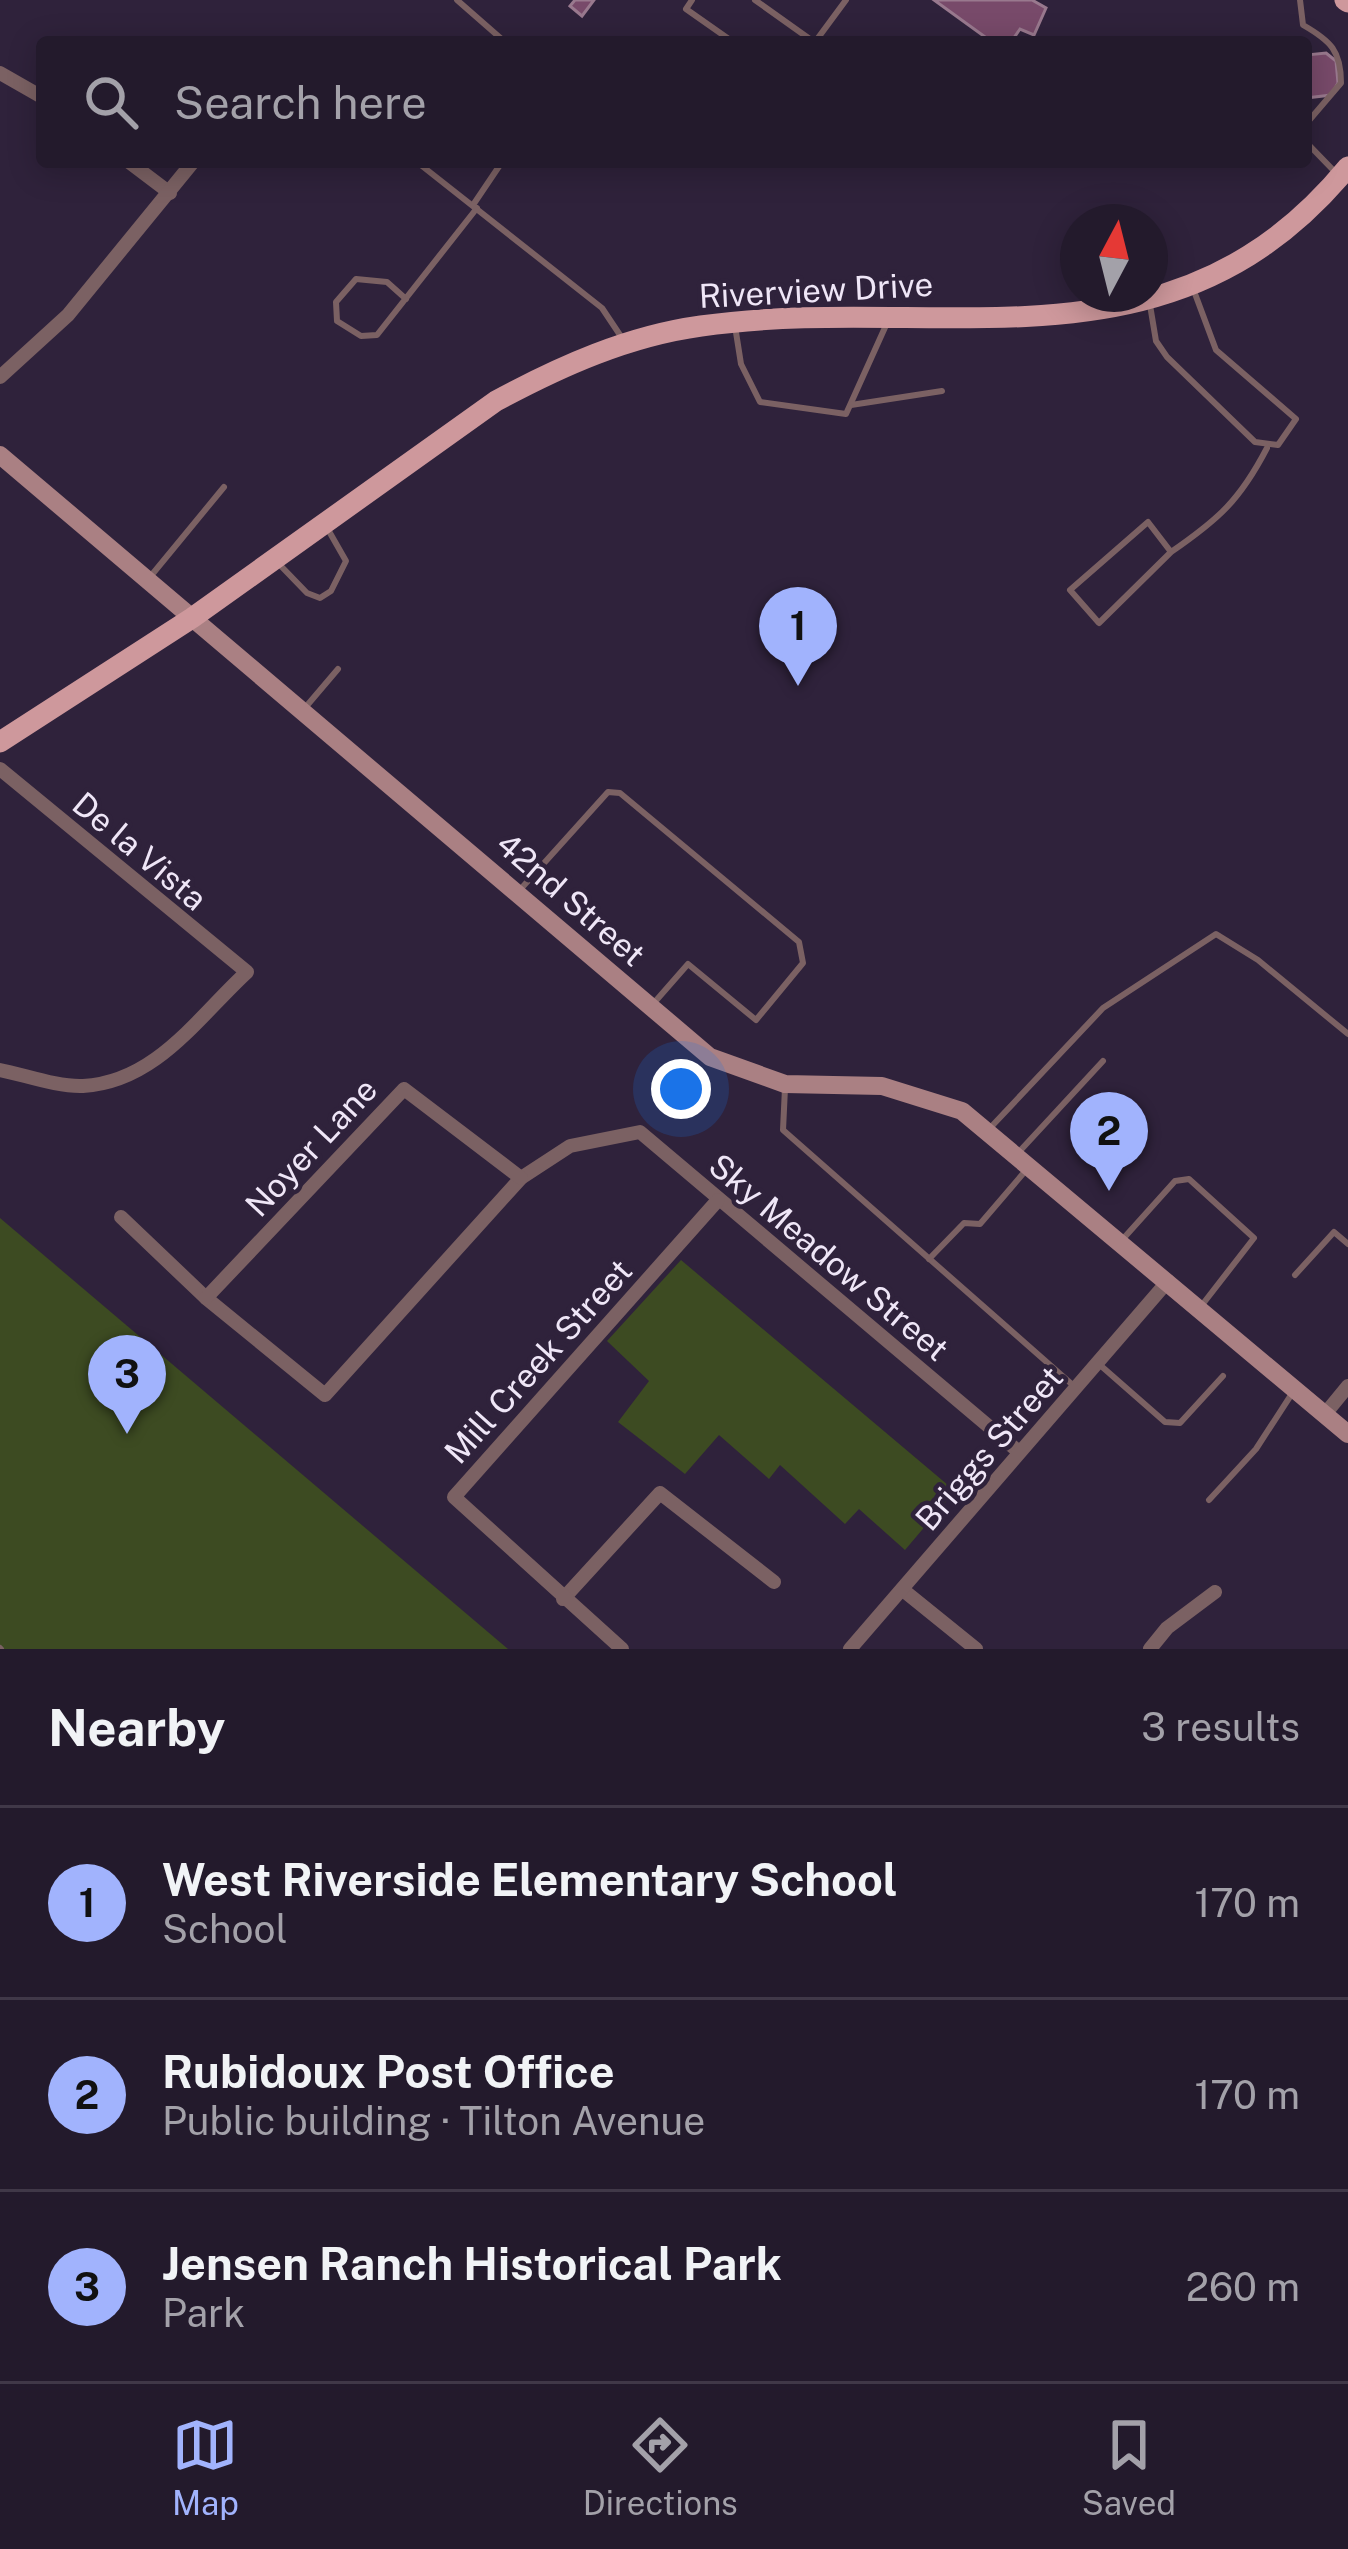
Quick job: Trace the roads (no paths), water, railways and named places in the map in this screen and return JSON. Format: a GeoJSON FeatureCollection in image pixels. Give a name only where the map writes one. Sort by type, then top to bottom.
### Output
{"type":"FeatureCollection","features":[{"type":"Feature","properties":{"kind":"main road","name":"Riverview Drive"},"geometry":{"type":"LineString","coordinates":[[1168,294],[1284,233],[1346,171]]}},
{"type":"Feature","properties":{"kind":"main road","name":"Riverview Drive"},"geometry":{"type":"LineString","coordinates":[[0,742],[192,618],[496,401],[548,373],[626,344],[734,322],[1086,312]]}},
{"type":"Feature","properties":{"kind":"street"},"geometry":{"type":"LineString","coordinates":[[0,73],[36,94]]}},
{"type":"Feature","properties":{"kind":"street"},"geometry":{"type":"LineString","coordinates":[[137,168],[170,193]]}},
{"type":"Feature","properties":{"kind":"street"},"geometry":{"type":"LineString","coordinates":[[0,377],[68,315],[189,168]]}},
{"type":"Feature","properties":{"kind":"street","name":"42nd Street"},"geometry":{"type":"LineString","coordinates":[[0,454],[710,1057],[785,1084],[881,1086],[962,1111],[1348,1434]]}},
{"type":"Feature","properties":{"kind":"street","name":"De la Vista"},"geometry":{"type":"LineString","coordinates":[[0,769],[247,972],[160,1058],[123,1078],[80,1087],[0,1070]]}},
{"type":"Feature","properties":{"kind":"street","name":"Noyer Lane"},"geometry":{"type":"LineString","coordinates":[[206,1298],[404,1089],[521,1178]]}},
{"type":"Feature","properties":{"kind":"street","name":"Sky Meadow Street"},"geometry":{"type":"LineString","coordinates":[[121,1217],[206,1298],[326,1395],[521,1178],[570,1146],[640,1132],[1019,1451]]}},
{"type":"Feature","properties":{"kind":"street","name":"Mill Creek Street"},"geometry":{"type":"LineString","coordinates":[[622,1649],[454,1498],[718,1200]]}},
{"type":"Feature","properties":{"kind":"street","name":"Briggs Street"},"geometry":{"type":"LineString","coordinates":[[850,1649],[1168,1281]]}},
{"type":"Feature","properties":{"kind":"street"},"geometry":{"type":"LineString","coordinates":[[1324,1414],[1348,1386]]}},
{"type":"Feature","properties":{"kind":"street"},"geometry":{"type":"LineString","coordinates":[[563,1599],[660,1493],[774,1582]]}},
{"type":"Feature","properties":{"kind":"street"},"geometry":{"type":"LineString","coordinates":[[903,1590],[976,1649]]}},
{"type":"Feature","properties":{"kind":"street"},"geometry":{"type":"LineString","coordinates":[[1150,1649],[1167,1628],[1215,1592]]}},
{"type":"Feature","properties":{"kind":"lane"},"geometry":{"type":"LineString","coordinates":[[457,0],[498,36]]}},
{"type":"Feature","properties":{"kind":"lane"},"geometry":{"type":"LineString","coordinates":[[692,0],[686,9],[724,36]]}},
{"type":"Feature","properties":{"kind":"lane"},"geometry":{"type":"LineString","coordinates":[[755,0],[806,36]]}},
{"type":"Feature","properties":{"kind":"lane"},"geometry":{"type":"LineString","coordinates":[[819,36],[846,0]]}},
{"type":"Feature","properties":{"kind":"lane"},"geometry":{"type":"LineString","coordinates":[[1300,0],[1304,25],[1327,39],[1341,56],[1341,83],[1312,117]]}},
{"type":"Feature","properties":{"kind":"lane"},"geometry":{"type":"LineString","coordinates":[[1312,146],[1346,171]]}},
{"type":"Feature","properties":{"kind":"lane"},"geometry":{"type":"LineString","coordinates":[[425,168],[602,308],[626,344]]}},
{"type":"Feature","properties":{"kind":"lane"},"geometry":{"type":"LineString","coordinates":[[406,299],[387,282],[356,279],[336,302],[337,321],[361,336],[377,334],[406,299],[475,206],[498,168]]}},
{"type":"Feature","properties":{"kind":"lane"},"geometry":{"type":"LineString","coordinates":[[1151,312],[1156,340],[1167,357],[1255,442],[1268,448],[1278,445],[1296,419],[1216,350],[1192,285]]}},
{"type":"Feature","properties":{"kind":"lane"},"geometry":{"type":"LineString","coordinates":[[734,322],[741,364],[760,403],[846,415],[889,317]]}},
{"type":"Feature","properties":{"kind":"lane"},"geometry":{"type":"LineString","coordinates":[[851,405],[942,391]]}},
{"type":"Feature","properties":{"kind":"lane"},"geometry":{"type":"LineString","coordinates":[[1172,552],[1148,522],[1070,590],[1099,622],[1172,552],[1238,501],[1268,448]]}},
{"type":"Feature","properties":{"kind":"lane"},"geometry":{"type":"LineString","coordinates":[[148,580],[224,487]]}},
{"type":"Feature","properties":{"kind":"lane"},"geometry":{"type":"LineString","coordinates":[[274,559],[308,593],[320,598],[331,591],[346,561],[324,523]]}},
{"type":"Feature","properties":{"kind":"lane"},"geometry":{"type":"LineString","coordinates":[[302,711],[338,669]]}},
{"type":"Feature","properties":{"kind":"lane"},"geometry":{"type":"LineString","coordinates":[[518,892],[608,792],[620,793],[799,942],[803,963],[756,1020],[688,964],[650,1006]]}},
{"type":"Feature","properties":{"kind":"lane"},"geometry":{"type":"LineString","coordinates":[[987,1132],[1103,1008],[1216,934],[1258,960],[1348,1034]]}},
{"type":"Feature","properties":{"kind":"lane"},"geometry":{"type":"LineString","coordinates":[[929,1259],[964,1223],[980,1224],[1022,1161],[1103,1061]]}},
{"type":"Feature","properties":{"kind":"lane"},"geometry":{"type":"LineString","coordinates":[[785,1084],[783,1130],[1075,1388]]}},
{"type":"Feature","properties":{"kind":"lane"},"geometry":{"type":"LineString","coordinates":[[1120,1241],[1182,1177],[1254,1238],[1199,1307]]}},
{"type":"Feature","properties":{"kind":"lane"},"geometry":{"type":"LineString","coordinates":[[1295,1275],[1334,1232],[1348,1244]]}},
{"type":"Feature","properties":{"kind":"lane"},"geometry":{"type":"LineString","coordinates":[[1097,1363],[1165,1422],[1180,1423],[1223,1376]]}},
{"type":"Feature","properties":{"kind":"lane"},"geometry":{"type":"LineString","coordinates":[[1209,1500],[1256,1449],[1294,1389]]}},
{"type":"Feature","properties":{"kind":"place","name":"West Riverside Elementary School"},"geometry":{"type":"Point","coordinates":[798,686]}},
{"type":"Feature","properties":{"kind":"place","name":"Rubidoux Post Office"},"geometry":{"type":"Point","coordinates":[1109,1191]}},
{"type":"Feature","properties":{"kind":"place","name":"Jensen Ranch Historical Park"},"geometry":{"type":"Point","coordinates":[127,1434]}}]}
